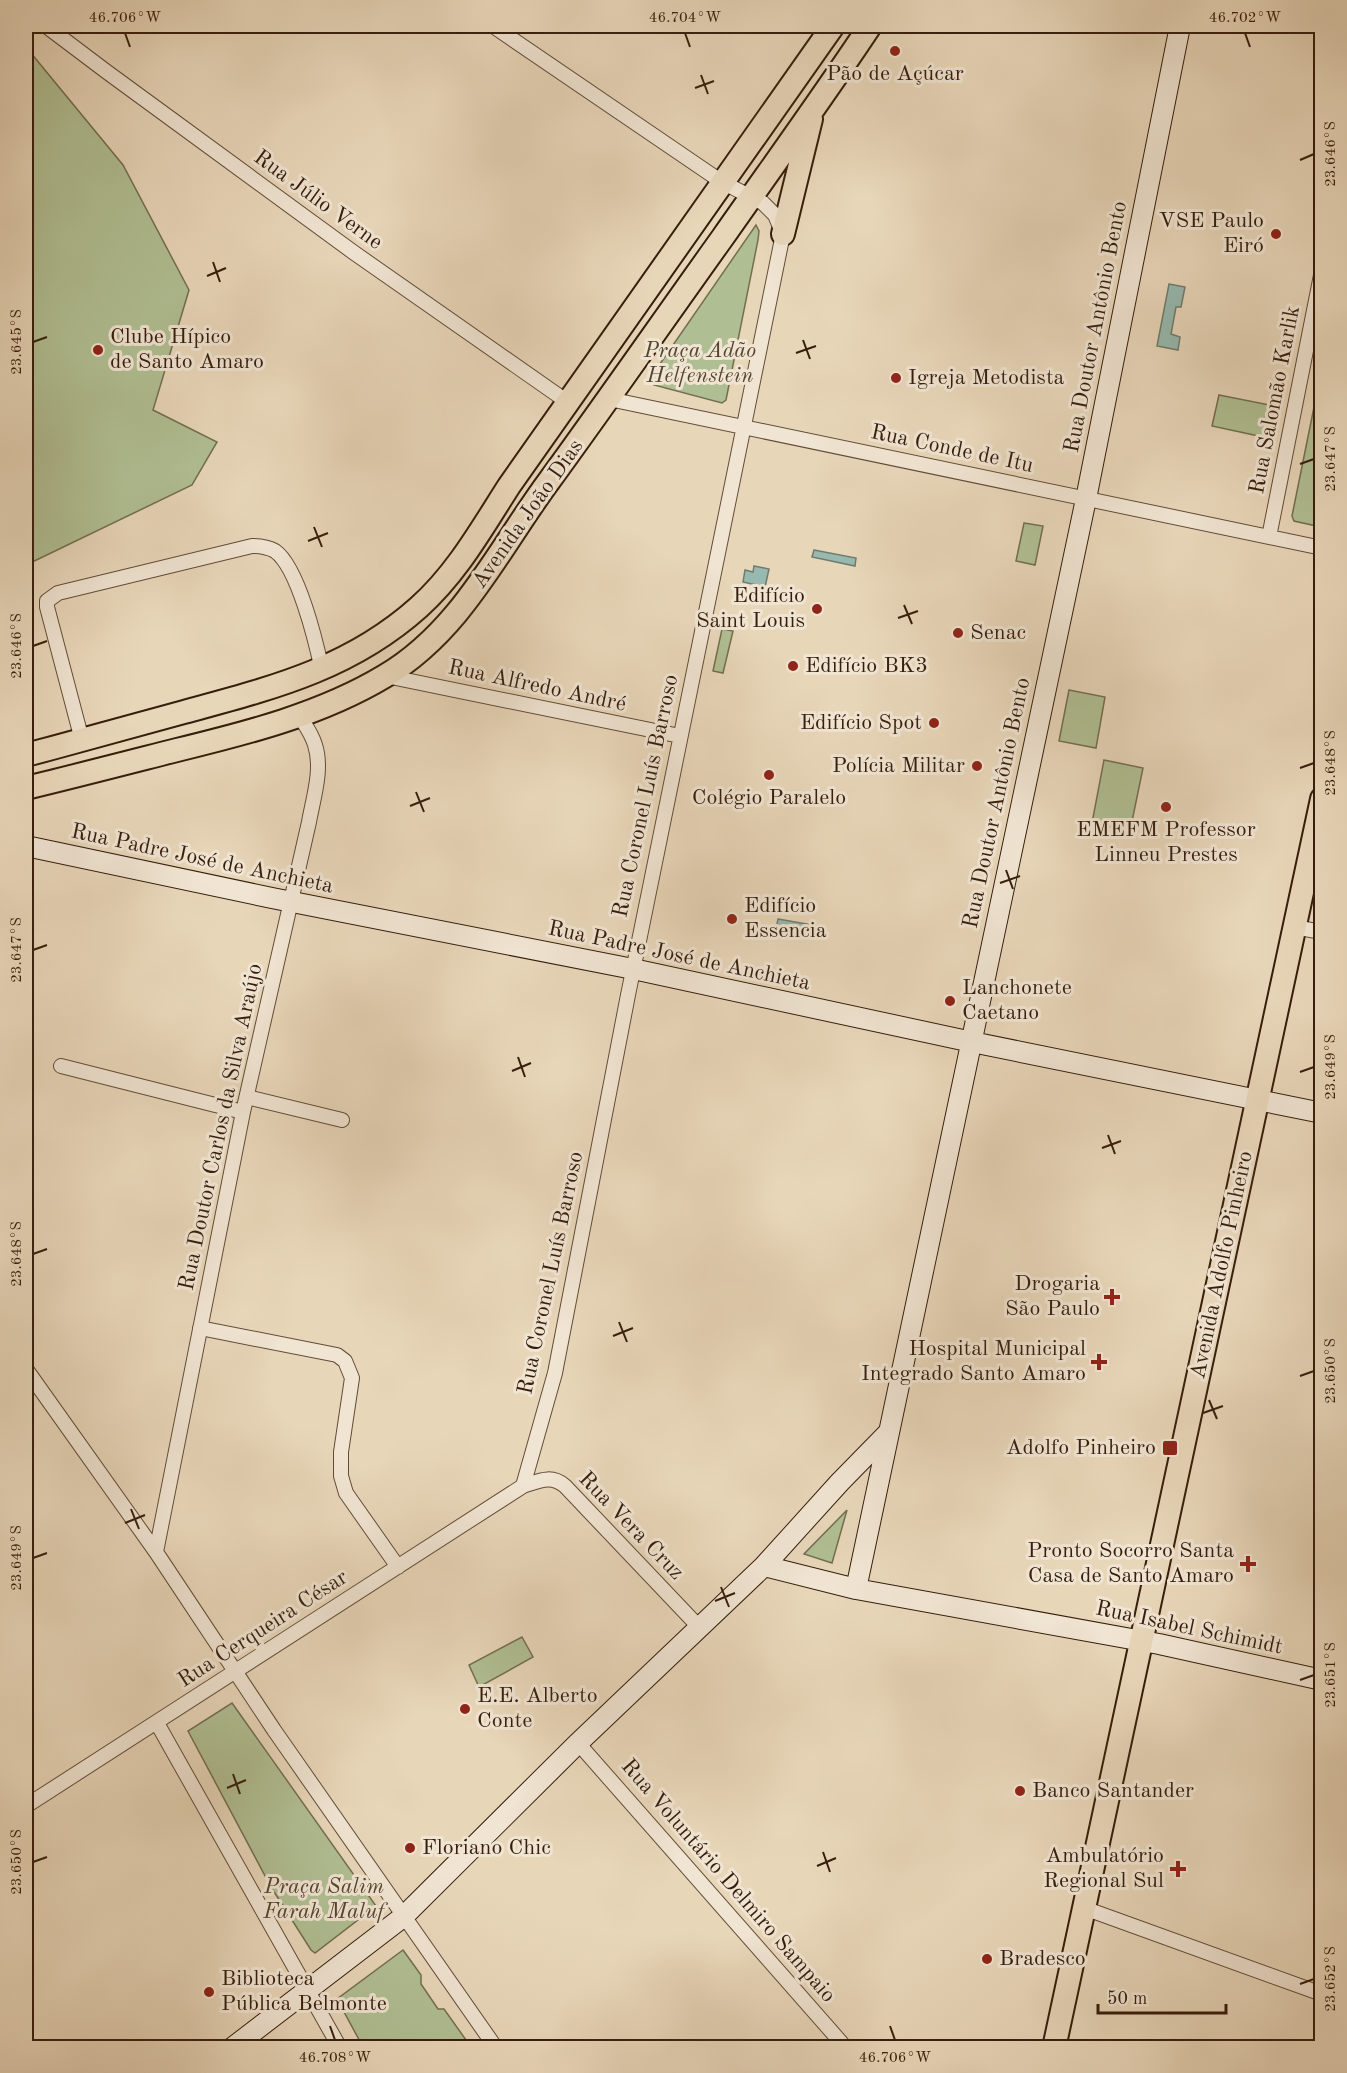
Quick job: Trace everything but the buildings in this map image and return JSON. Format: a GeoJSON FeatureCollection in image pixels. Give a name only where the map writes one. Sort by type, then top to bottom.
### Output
{"type":"FeatureCollection","features":[{"type":"Feature","properties":{"kind":"main road","name":"Avenida João Dias"},"geometry":{"type":"LineString","coordinates":[[26,755],[254,693],[322,670],[369,645],[418,607],[437,589],[472,545],[509,486],[833,26]]}},
{"type":"Feature","properties":{"kind":"main road","name":"Avenida João Dias"},"geometry":{"type":"LineString","coordinates":[[26,788],[237,735],[299,715],[359,691],[386,676],[418,653],[441,632],[466,603],[546,484],[609,399],[870,26]]}},
{"type":"Feature","properties":{"kind":"main road"},"geometry":{"type":"LineString","coordinates":[[783,234],[813,107]]}},
{"type":"Feature","properties":{"kind":"main road","name":"Avenida Adolfo Pinheiro"},"geometry":{"type":"LineString","coordinates":[[1054,2048],[1322,799]]}},
{"type":"Feature","properties":{"kind":"street","name":"Rua Júlio Verne"},"geometry":{"type":"LineString","coordinates":[[46,26],[326,232],[569,403]]}},
{"type":"Feature","properties":{"kind":"street"},"geometry":{"type":"LineString","coordinates":[[493,26],[722,182],[769,208],[783,234]]}},
{"type":"Feature","properties":{"kind":"street","name":"Rua Doutor Antônio Bento"},"geometry":{"type":"LineString","coordinates":[[856,1588],[1086,499],[1180,26]]}},
{"type":"Feature","properties":{"kind":"street","name":"Rua Coronel Luís Barroso"},"geometry":{"type":"LineString","coordinates":[[523,1486],[555,1373],[633,969],[783,234]]}},
{"type":"Feature","properties":{"kind":"street","name":"Rua Salomão Karlik"},"geometry":{"type":"LineString","coordinates":[[1269,537],[1322,270]]}},
{"type":"Feature","properties":{"kind":"street","name":"Rua Conde de Itu"},"geometry":{"type":"LineString","coordinates":[[609,399],[1322,548]]}},
{"type":"Feature","properties":{"kind":"street"},"geometry":{"type":"LineString","coordinates":[[82,740],[47,607],[47,601],[58,593],[252,546],[264,546],[284,560],[299,589],[322,670]]}},
{"type":"Feature","properties":{"kind":"street","name":"Rua Alfredo André"},"geometry":{"type":"LineString","coordinates":[[386,676],[680,736]]}},
{"type":"Feature","properties":{"kind":"street","name":"Rua Doutor Carlos da Silva Araújo"},"geometry":{"type":"LineString","coordinates":[[156,1552],[243,1112],[316,783],[318,756],[312,737],[299,715]]}},
{"type":"Feature","properties":{"kind":"street","name":"Rua Padre José de Anchieta"},"geometry":{"type":"LineString","coordinates":[[26,846],[291,902],[633,969],[972,1042],[1322,1113]]}},
{"type":"Feature","properties":{"kind":"street"},"geometry":{"type":"LineString","coordinates":[[1294,927],[1322,932]]}},
{"type":"Feature","properties":{"kind":"street"},"geometry":{"type":"LineString","coordinates":[[61,1066],[243,1112]]}},
{"type":"Feature","properties":{"kind":"street"},"geometry":{"type":"LineString","coordinates":[[247,1096],[342,1120]]}},
{"type":"Feature","properties":{"kind":"street"},"geometry":{"type":"LineString","coordinates":[[200,1328],[337,1355],[345,1361],[351,1378],[341,1452],[342,1484],[398,1567]]}},
{"type":"Feature","properties":{"kind":"street"},"geometry":{"type":"LineString","coordinates":[[26,1369],[156,1552],[236,1672],[496,2048]]}},
{"type":"Feature","properties":{"kind":"street"},"geometry":{"type":"LineString","coordinates":[[232,2048],[404,1917],[578,1743],[764,1566],[888,1433]]}},
{"type":"Feature","properties":{"kind":"street","name":"Rua Vera Cruz"},"geometry":{"type":"LineString","coordinates":[[523,1486],[546,1479],[559,1481],[699,1627]]}},
{"type":"Feature","properties":{"kind":"street","name":"Rua Cerqueira César"},"geometry":{"type":"LineString","coordinates":[[26,1806],[523,1486]]}},
{"type":"Feature","properties":{"kind":"street","name":"Rua Isabel Schimidt"},"geometry":{"type":"LineString","coordinates":[[764,1566],[856,1588],[1143,1641],[1322,1680]]}},
{"type":"Feature","properties":{"kind":"street"},"geometry":{"type":"LineString","coordinates":[[157,1723],[340,2048]]}},
{"type":"Feature","properties":{"kind":"street","name":"Rua Voluntário Delmiro Sampaio"},"geometry":{"type":"LineString","coordinates":[[578,1743],[846,2048]]}},
{"type":"Feature","properties":{"kind":"street"},"geometry":{"type":"LineString","coordinates":[[1084,1908],[1322,1994]]}},
{"type":"Feature","properties":{"kind":"green space","name":"Clube Hípico de Santo Amaro"},"geometry":{"type":"Polygon","coordinates":[[[26,47],[123,165],[189,290],[153,410],[217,442],[192,485],[26,565],[26,47]]]}},
{"type":"Feature","properties":{"kind":"green space","name":"Praça Adão Helfenstein"},"geometry":{"type":"Polygon","coordinates":[[[756,225],[759,231],[758,240],[726,400],[722,403],[654,385],[653,374],[756,225]]]}},
{"type":"Feature","properties":{"kind":"green space"},"geometry":{"type":"Polygon","coordinates":[[[1219,395],[1274,406],[1268,438],[1212,426],[1219,395]]]}},
{"type":"Feature","properties":{"kind":"green space"},"geometry":{"type":"Polygon","coordinates":[[[1314,407],[1321,409],[1321,527],[1294,521],[1292,516],[1314,407]]]}},
{"type":"Feature","properties":{"kind":"green space"},"geometry":{"type":"Polygon","coordinates":[[[1024,523],[1043,526],[1035,565],[1016,561],[1024,523]]]}},
{"type":"Feature","properties":{"kind":"green space"},"geometry":{"type":"Polygon","coordinates":[[[722,629],[733,631],[723,673],[713,671],[722,629]]]}},
{"type":"Feature","properties":{"kind":"green space"},"geometry":{"type":"Polygon","coordinates":[[[1069,690],[1105,697],[1096,748],[1059,741],[1069,690]]]}},
{"type":"Feature","properties":{"kind":"green space"},"geometry":{"type":"Polygon","coordinates":[[[1104,760],[1143,768],[1130,831],[1092,823],[1104,760]]]}},
{"type":"Feature","properties":{"kind":"green space"},"geometry":{"type":"Polygon","coordinates":[[[847,1510],[832,1563],[804,1554],[847,1510]]]}},
{"type":"Feature","properties":{"kind":"green space"},"geometry":{"type":"Polygon","coordinates":[[[522,1637],[533,1657],[479,1687],[469,1665],[522,1637]]]}},
{"type":"Feature","properties":{"kind":"green space","name":"Praça Salim Farah Maluf"},"geometry":{"type":"Polygon","coordinates":[[[232,1703],[376,1906],[315,1953],[271,1887],[188,1731],[232,1703]]]}},
{"type":"Feature","properties":{"kind":"green space"},"geometry":{"type":"Polygon","coordinates":[[[403,1950],[421,1975],[421,1984],[438,2009],[444,2009],[471,2047],[363,2047],[337,1999],[403,1950]]]}},
{"type":"Feature","properties":{"kind":"water"},"geometry":{"type":"Polygon","coordinates":[[[1169,284],[1185,287],[1181,307],[1176,307],[1171,334],[1180,337],[1178,350],[1157,346],[1169,284]]]}},
{"type":"Feature","properties":{"kind":"water"},"geometry":{"type":"Polygon","coordinates":[[[814,550],[856,558],[855,566],[812,557],[814,550]]]}},
{"type":"Feature","properties":{"kind":"water"},"geometry":{"type":"Polygon","coordinates":[[[754,566],[769,569],[765,587],[743,582],[745,570],[753,572],[754,566]]]}},
{"type":"Feature","properties":{"kind":"water"},"geometry":{"type":"Polygon","coordinates":[[[778,919],[813,925],[811,935],[776,929],[778,919]]]}},
{"type":"Feature","properties":{"kind":"place","name":"Pão de Açúcar"},"geometry":{"type":"Point","coordinates":[895,51]}},
{"type":"Feature","properties":{"kind":"place","name":"VSE Paulo Eiró"},"geometry":{"type":"Point","coordinates":[1276,234]}},
{"type":"Feature","properties":{"kind":"place","name":"Clube Hípico de Santo Amaro"},"geometry":{"type":"Point","coordinates":[98,350]}},
{"type":"Feature","properties":{"kind":"place","name":"Igreja Metodista"},"geometry":{"type":"Point","coordinates":[896,378]}},
{"type":"Feature","properties":{"kind":"place","name":"Edifício Saint Louis"},"geometry":{"type":"Point","coordinates":[817,609]}},
{"type":"Feature","properties":{"kind":"place","name":"Senac"},"geometry":{"type":"Point","coordinates":[958,633]}},
{"type":"Feature","properties":{"kind":"place","name":"Edifício BK3"},"geometry":{"type":"Point","coordinates":[793,666]}},
{"type":"Feature","properties":{"kind":"place","name":"Edifício Spot"},"geometry":{"type":"Point","coordinates":[934,723]}},
{"type":"Feature","properties":{"kind":"place","name":"Polícia Militar"},"geometry":{"type":"Point","coordinates":[977,766]}},
{"type":"Feature","properties":{"kind":"place","name":"Colégio Paralelo"},"geometry":{"type":"Point","coordinates":[769,775]}},
{"type":"Feature","properties":{"kind":"place","name":"EMEFM Professor Linneu Prestes"},"geometry":{"type":"Point","coordinates":[1166,807]}},
{"type":"Feature","properties":{"kind":"place","name":"Edifício Essencia"},"geometry":{"type":"Point","coordinates":[732,919]}},
{"type":"Feature","properties":{"kind":"place","name":"Lanchonete Caetano"},"geometry":{"type":"Point","coordinates":[950,1001]}},
{"type":"Feature","properties":{"kind":"place","name":"Drogaria São Paulo"},"geometry":{"type":"Point","coordinates":[1112,1297]}},
{"type":"Feature","properties":{"kind":"place","name":"Hospital Municipal Integrado Santo Amaro"},"geometry":{"type":"Point","coordinates":[1099,1362]}},
{"type":"Feature","properties":{"kind":"place","name":"Adolfo Pinheiro"},"geometry":{"type":"Point","coordinates":[1170,1448]}},
{"type":"Feature","properties":{"kind":"place","name":"Pronto Socorro Santa Casa de Santo Amaro"},"geometry":{"type":"Point","coordinates":[1248,1564]}},
{"type":"Feature","properties":{"kind":"place","name":"E.E. Alberto Conte"},"geometry":{"type":"Point","coordinates":[465,1709]}},
{"type":"Feature","properties":{"kind":"place","name":"Banco Santander"},"geometry":{"type":"Point","coordinates":[1020,1791]}},
{"type":"Feature","properties":{"kind":"place","name":"Floriano Chic"},"geometry":{"type":"Point","coordinates":[410,1848]}},
{"type":"Feature","properties":{"kind":"place","name":"Ambulatório Regional Sul"},"geometry":{"type":"Point","coordinates":[1178,1869]}},
{"type":"Feature","properties":{"kind":"place","name":"Bradesco"},"geometry":{"type":"Point","coordinates":[987,1959]}},
{"type":"Feature","properties":{"kind":"place","name":"Biblioteca Pública Belmonte"},"geometry":{"type":"Point","coordinates":[209,1992]}}]}
